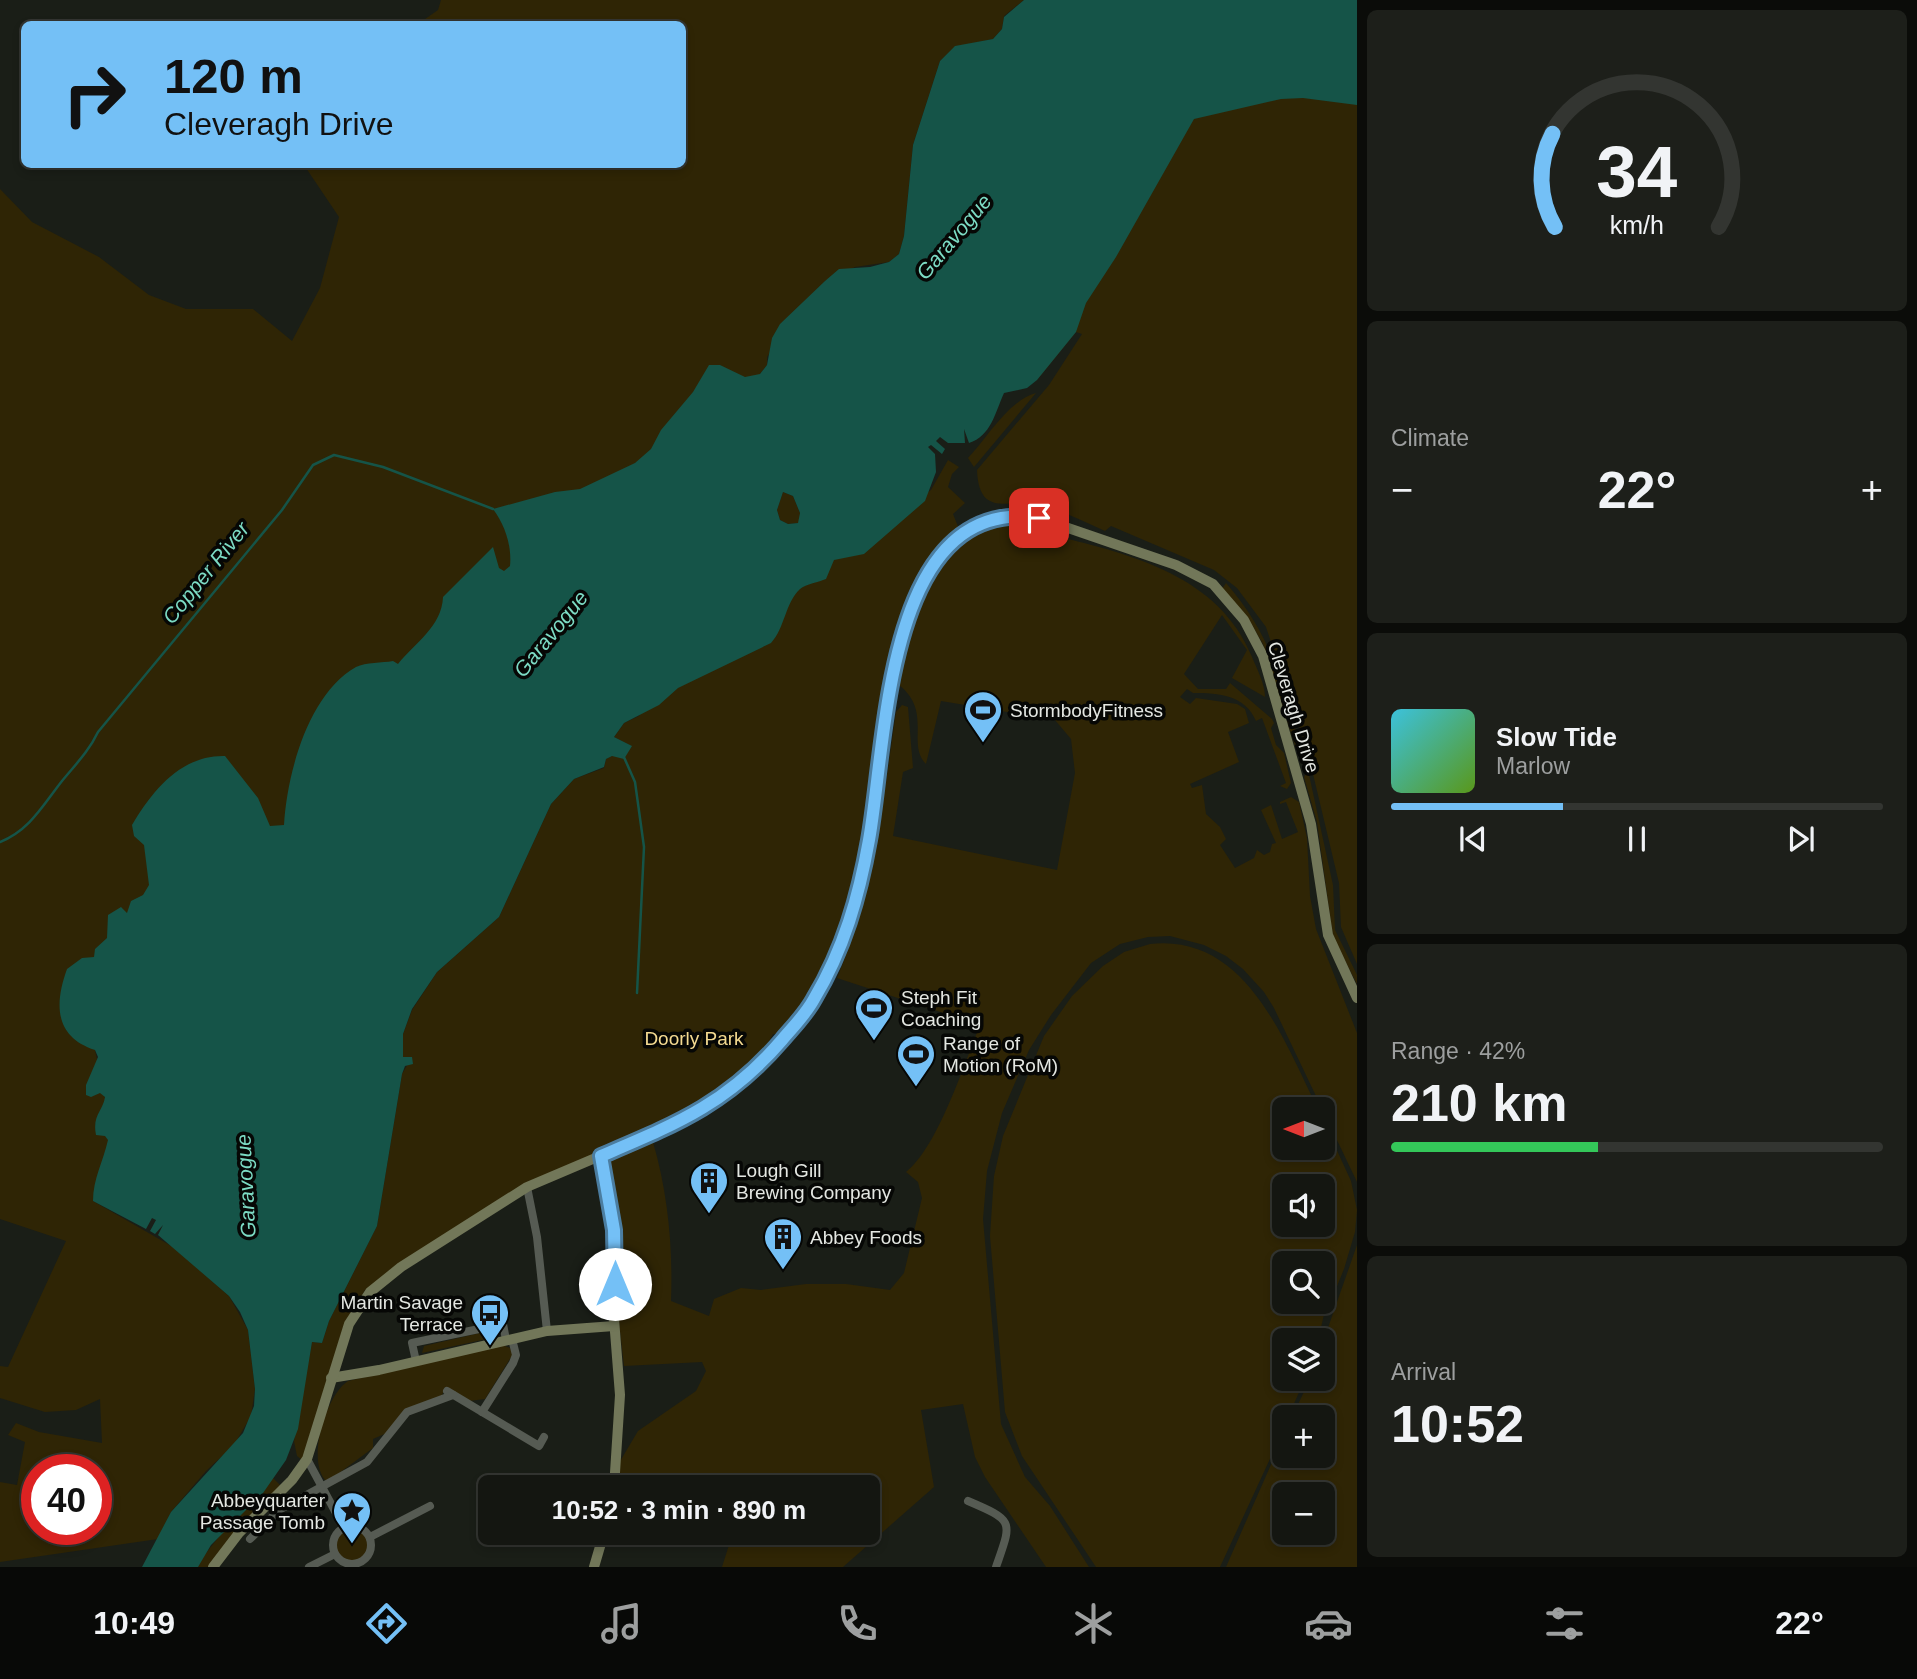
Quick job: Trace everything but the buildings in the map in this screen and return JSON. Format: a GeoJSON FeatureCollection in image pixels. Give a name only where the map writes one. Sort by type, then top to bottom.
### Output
{"type":"FeatureCollection","features":[{"type":"Feature","properties":{"kind":"street","name":"Cleveragh Drive"},"geometry":{"type":"LineString","coordinates":[[601,1156],[680,1122],[721,1098],[762,1064],[813,1001],[847,931],[859,891],[898,649],[905,624],[918,592],[942,551],[963,534],[992,520],[1013,517],[1039,518],[1176,565],[1213,584],[1244,620],[1263,656],[1311,824],[1328,935],[1357,998]]}},
{"type":"Feature","properties":{"kind":"street"},"geometry":{"type":"LineString","coordinates":[[213,1567],[239,1533],[292,1480],[307,1459],[349,1324],[370,1292],[411,1260],[527,1188],[601,1156],[614,1230],[614,1326],[620,1395],[615,1475]]}},
{"type":"Feature","properties":{"kind":"street"},"geometry":{"type":"LineString","coordinates":[[527,1188],[537,1237],[547,1331]]}},
{"type":"Feature","properties":{"kind":"street"},"geometry":{"type":"LineString","coordinates":[[416,1360],[412,1343],[503,1324],[516,1355],[482,1412]]}},
{"type":"Feature","properties":{"kind":"street"},"geometry":{"type":"LineString","coordinates":[[331,1378],[351,1377],[547,1331],[614,1326]]}},
{"type":"Feature","properties":{"kind":"street"},"geometry":{"type":"LineString","coordinates":[[250,1539],[279,1510],[367,1462],[407,1412],[450,1393],[539,1446],[544,1437]]}},
{"type":"Feature","properties":{"kind":"street"},"geometry":{"type":"LineString","coordinates":[[307,1459],[344,1528]]}},
{"type":"Feature","properties":{"kind":"street"},"geometry":{"type":"LineString","coordinates":[[968,1501],[1000,1514],[1007,1525],[1008,1532],[996,1567]]}},
{"type":"Feature","properties":{"kind":"street"},"geometry":{"type":"LineString","coordinates":[[370,1537],[430,1506]]}},
{"type":"Feature","properties":{"kind":"street"},"geometry":{"type":"LineString","coordinates":[[359,1527],[370,1537],[370,1552],[363,1564],[349,1564],[335,1553],[334,1538],[344,1528],[359,1527]]}},
{"type":"Feature","properties":{"kind":"street"},"geometry":{"type":"LineString","coordinates":[[594,1567],[600,1545]]}},
{"type":"Feature","properties":{"kind":"street"},"geometry":{"type":"LineString","coordinates":[[309,1567],[335,1553]]}},
{"type":"Feature","properties":{"kind":"green space"},"geometry":{"type":"Polygon","coordinates":[[[441,0],[1024,0],[1004,16],[1002,29],[993,39],[955,47],[940,61],[913,145],[904,236],[899,254],[889,262],[855,267],[825,281],[767,357],[767,365],[760,374],[95,1050],[113,1137],[93,1201],[173,1247],[229,1296],[248,1330],[255,1389],[251,1416],[234,1445],[206,1471],[171,1512],[158,1539],[0,1562],[0,1482],[17,1485],[21,1464],[21,1545],[112,1545],[112,1454],[23,1454],[25,1442],[8,1435],[16,1423],[39,1432],[102,1443],[100,1399],[76,1410],[45,1412],[0,1398],[0,1366],[8,1367],[66,1241],[0,1219],[0,189],[32,222],[99,257],[149,295],[186,309],[253,309],[292,341],[320,288],[339,217],[306,168],[686,168],[686,21],[422,21],[438,10],[441,0]]]}},
{"type":"Feature","properties":{"kind":"green space"},"geometry":{"type":"Polygon","coordinates":[[[1357,78],[1357,964],[1341,927],[1339,883],[1308,753],[1266,627],[1237,588],[1214,570],[1111,526],[1105,531],[1043,505],[991,502],[979,486],[977,470],[1049,385],[1082,334],[1076,332],[1037,380],[1170,113],[1357,78]]]}},
{"type":"Feature","properties":{"kind":"green space"},"geometry":{"type":"Polygon","coordinates":[[[1036,393],[974,467],[968,458],[999,421],[1016,404],[1036,393]]]}},
{"type":"Feature","properties":{"kind":"green space","name":"Doorly Park"},"geometry":{"type":"Polygon","coordinates":[[[948,460],[959,467],[952,474],[948,487],[965,503],[953,514],[959,529],[925,573],[908,606],[895,641],[890,659],[872,800],[859,872],[834,951],[806,1000],[782,1034],[773,1034],[761,1056],[708,1099],[665,1123],[560,1169],[365,1290],[343,1328],[302,1460],[297,1456],[294,1441],[312,1342],[322,1343],[329,1321],[377,1226],[402,1074],[412,1057],[403,1058],[403,1034],[412,1010],[437,972],[499,917],[551,804],[574,779],[604,768],[606,759],[631,746],[614,737],[624,723],[639,716],[647,686],[931,490],[948,460]]]}},
{"type":"Feature","properties":{"kind":"green space"},"geometry":{"type":"Polygon","coordinates":[[[783,492],[793,496],[800,513],[799,523],[788,524],[780,520],[777,510],[783,492]]]}},
{"type":"Feature","properties":{"kind":"green space"},"geometry":{"type":"Polygon","coordinates":[[[1016,523],[1045,529],[1056,536],[1143,561],[1196,588],[1218,607],[1237,629],[1252,657],[1265,697],[1232,678],[1247,650],[1222,615],[1184,674],[1198,689],[1226,689],[1230,683],[1272,719],[1274,723],[1271,728],[1276,745],[1284,753],[1291,783],[1287,789],[1280,786],[1286,783],[1262,718],[1256,721],[1245,706],[1230,697],[1193,693],[1187,689],[1180,697],[1190,704],[1196,698],[1237,704],[1245,709],[1249,723],[1228,732],[1239,762],[1190,784],[1192,788],[1202,785],[1206,814],[1220,827],[1226,839],[1220,845],[1235,868],[1254,858],[1257,850],[1264,855],[1270,852],[1272,844],[1276,843],[1261,810],[1271,805],[1282,839],[1298,832],[1286,802],[1280,802],[1291,797],[1299,802],[1307,838],[1310,896],[1316,929],[1357,1033],[1357,1182],[1335,1136],[1335,1097],[1316,1097],[1264,992],[1243,969],[1226,956],[1204,945],[1170,936],[1148,937],[1120,944],[1091,963],[1051,1015],[1029,1050],[1002,1113],[987,1171],[983,1219],[1001,1424],[1025,1477],[1050,1506],[1089,1567],[1046,1567],[985,1477],[975,1457],[963,1404],[921,1410],[934,1487],[880,1534],[880,1475],[620,1475],[619,1463],[638,1431],[696,1391],[706,1371],[702,1362],[624,1366],[619,1322],[620,1233],[609,1157],[653,1142],[668,1221],[671,1301],[709,1316],[714,1299],[741,1288],[761,1290],[806,1284],[846,1284],[890,1290],[904,1273],[922,1198],[918,1182],[906,1172],[918,1160],[939,1125],[980,1025],[837,978],[860,914],[868,881],[896,712],[902,705],[908,707],[913,768],[903,772],[893,836],[1057,870],[1075,773],[1071,739],[1055,720],[941,701],[926,764],[920,756],[915,706],[899,685],[919,605],[927,586],[950,553],[965,540],[990,529],[1016,523]]]}},
{"type":"Feature","properties":{"kind":"green space"},"geometry":{"type":"Polygon","coordinates":[[[1226,583],[1242,603],[1266,643],[1282,684],[1302,752],[1295,746],[1263,644],[1252,625],[1222,589],[1226,583]]]}},
{"type":"Feature","properties":{"kind":"green space"},"geometry":{"type":"Polygon","coordinates":[[[1308,770],[1333,885],[1335,930],[1357,975],[1357,984],[1333,937],[1317,822],[1304,777],[1308,770]]]}},
{"type":"Feature","properties":{"kind":"green space"},"geometry":{"type":"Polygon","coordinates":[[[1150,944],[1183,945],[1212,956],[1236,973],[1257,997],[1275,1024],[1312,1097],[1272,1097],[1272,1160],[1335,1160],[1335,1146],[1351,1181],[1357,1210],[1355,1232],[1335,1291],[1335,1251],[1272,1251],[1272,1314],[1324,1314],[1321,1328],[1272,1328],[1272,1391],[1300,1391],[1293,1405],[1272,1405],[1272,1455],[1220,1567],[1096,1567],[1022,1456],[1005,1412],[990,1236],[994,1176],[1003,1136],[1044,1036],[1072,996],[1103,966],[1124,952],[1150,944]]]}},
{"type":"Feature","properties":{"kind":"green space"},"geometry":{"type":"Polygon","coordinates":[[[1357,1245],[1357,1567],[1226,1567],[1272,1462],[1272,1468],[1335,1468],[1335,1405],[1298,1405],[1304,1391],[1335,1391],[1335,1328],[1328,1328],[1357,1245]]]}},
{"type":"Feature","properties":{"kind":"green space"},"geometry":{"type":"Polygon","coordinates":[[[493,1330],[496,1337],[422,1353],[424,1346],[493,1330]]]}},
{"type":"Feature","properties":{"kind":"green space"},"geometry":{"type":"Polygon","coordinates":[[[502,1345],[510,1348],[513,1354],[485,1399],[469,1401],[445,1387],[441,1398],[408,1408],[389,1432],[373,1439],[373,1448],[327,1482],[318,1460],[321,1429],[332,1400],[348,1381],[502,1345]]]}},
{"type":"Feature","properties":{"kind":"green space"},"geometry":{"type":"Polygon","coordinates":[[[273,1478],[281,1486],[209,1567],[195,1567],[229,1524],[273,1478]]]}},
{"type":"Feature","properties":{"kind":"green space"},"geometry":{"type":"Polygon","coordinates":[[[352,1529],[363,1534],[368,1545],[363,1556],[352,1561],[341,1556],[336,1545],[341,1534],[352,1529]]]}},
{"type":"Feature","properties":{"kind":"green space"},"geometry":{"type":"Polygon","coordinates":[[[729,1545],[868,1545],[843,1567],[722,1567],[729,1545]]]}},
{"type":"Feature","properties":{"kind":"water","name":"Garavogue"},"geometry":{"type":"Polygon","coordinates":[[[1024,0],[1357,0],[1357,105],[1303,98],[1281,99],[1194,119],[1116,257],[1086,303],[1076,332],[1037,380],[1027,388],[1004,393],[991,423],[976,440],[969,443],[964,429],[965,443],[948,443],[940,437],[936,441],[945,449],[942,454],[931,445],[928,447],[935,454],[936,472],[925,501],[864,554],[834,560],[826,579],[800,589],[791,601],[771,643],[678,688],[659,705],[624,723],[614,737],[632,746],[624,759],[612,756],[606,759],[604,767],[574,779],[551,804],[499,917],[437,972],[412,1009],[403,1034],[403,1057],[412,1057],[413,1064],[405,1066],[402,1074],[377,1226],[329,1321],[322,1343],[312,1342],[298,1429],[286,1460],[263,1493],[211,1545],[198,1567],[142,1567],[171,1512],[243,1433],[254,1406],[255,1389],[248,1330],[229,1296],[158,1235],[163,1225],[155,1234],[150,1231],[156,1220],[152,1218],[146,1229],[93,1201],[96,1178],[108,1140],[105,1136],[96,1135],[95,1128],[105,1097],[100,1093],[91,1097],[86,1095],[86,1085],[98,1057],[95,1050],[72,1037],[65,1028],[61,1018],[60,995],[67,969],[82,958],[94,957],[95,949],[107,938],[108,915],[121,907],[127,913],[131,901],[143,895],[149,885],[144,845],[134,836],[132,825],[149,799],[182,768],[209,757],[225,756],[258,798],[270,826],[284,825],[290,783],[303,737],[313,715],[339,679],[360,665],[393,661],[398,664],[433,625],[443,597],[493,547],[499,568],[504,571],[510,566],[507,536],[493,509],[555,492],[580,489],[635,463],[651,449],[661,430],[693,392],[709,365],[720,365],[745,377],[760,374],[767,365],[772,338],[780,324],[825,281],[839,269],[870,267],[889,262],[899,254],[904,236],[913,145],[940,61],[955,46],[993,39],[1002,29],[1004,17],[1024,0]],[[783,492],[777,510],[780,520],[788,524],[798,523],[800,513],[793,496],[783,492]]]}},
{"type":"Feature","properties":{"kind":"waterway","name":"Copper River"},"geometry":{"type":"LineString","coordinates":[[0,842],[20,831],[35,816],[98,732],[282,510],[313,465],[334,455],[383,467],[493,509]]}},
{"type":"Feature","properties":{"kind":"waterway"},"geometry":{"type":"LineString","coordinates":[[623,755],[635,782],[644,847],[637,993]]}},
{"type":"Feature","properties":{"kind":"place","name":"StormbodyFitness"},"geometry":{"type":"Point","coordinates":[983,744]}},
{"type":"Feature","properties":{"kind":"place","name":"Steph Fit Coaching"},"geometry":{"type":"Point","coordinates":[874,1042]}},
{"type":"Feature","properties":{"kind":"place","name":"Range of Motion (RoM)"},"geometry":{"type":"Point","coordinates":[916,1088]}},
{"type":"Feature","properties":{"kind":"place","name":"Lough Gill Brewing Company"},"geometry":{"type":"Point","coordinates":[709,1215]}},
{"type":"Feature","properties":{"kind":"place","name":"Abbey Foods"},"geometry":{"type":"Point","coordinates":[783,1271]}},
{"type":"Feature","properties":{"kind":"place","name":"Martin Savage Terrace"},"geometry":{"type":"Point","coordinates":[490,1347]}},
{"type":"Feature","properties":{"kind":"place","name":"Abbeyquarter Passage Tomb"},"geometry":{"type":"Point","coordinates":[352,1545]}},
{"type":"Feature","properties":{"kind":"route"},"geometry":{"type":"LineString","coordinates":[[615,1284],[614,1230],[607,1176],[601,1156],[680,1122],[721,1098],[762,1064],[813,1001],[847,931],[859,891],[898,649],[918,592],[942,551],[976,526],[1013,517],[1039,518]]}}]}
